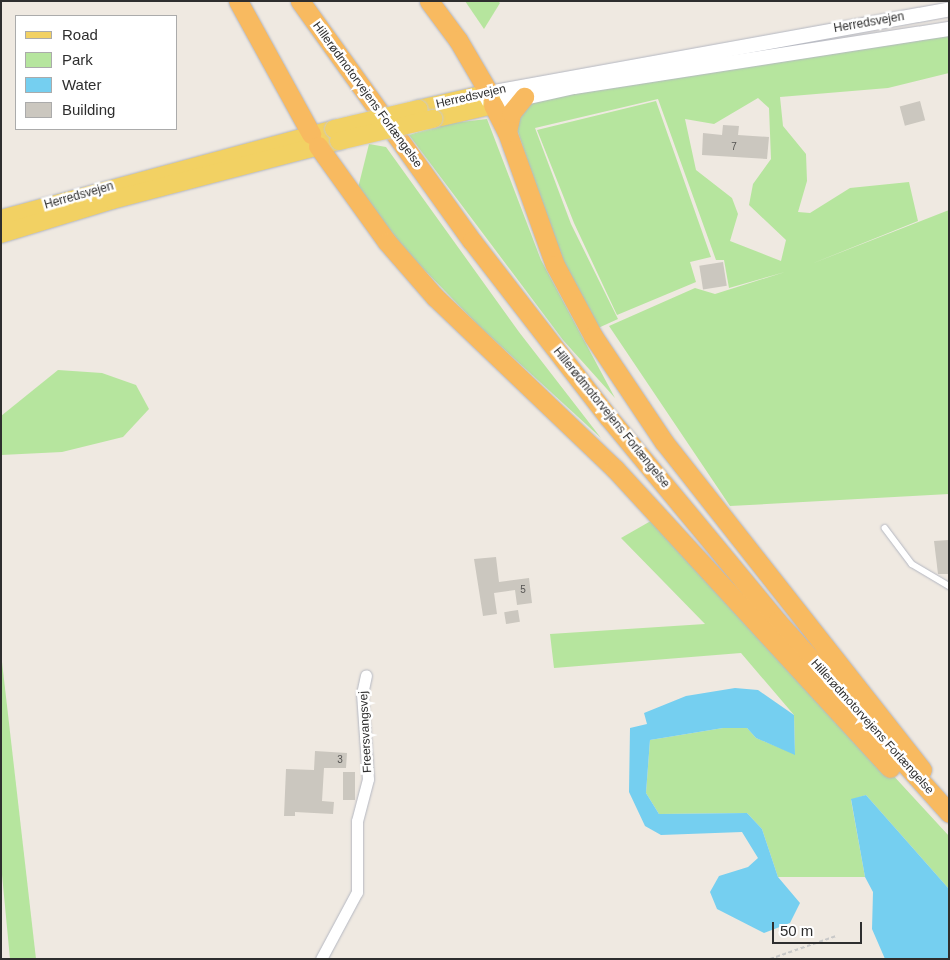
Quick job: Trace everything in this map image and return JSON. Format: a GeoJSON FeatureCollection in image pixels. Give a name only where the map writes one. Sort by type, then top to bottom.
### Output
{"type":"FeatureCollection","features":[{"type":"Feature","properties":{"kind":"highway"},"geometry":{"type":"LineString","coordinates":[[238,1],[315,140],[387,242],[435,296],[615,469],[926,806],[948,815]]}},
{"type":"Feature","properties":{"kind":"highway","name":"Hillerødmotorvejens Forlængelse"},"geometry":{"type":"LineString","coordinates":[[300,1],[472,241],[610,418],[777,621],[948,815]]}},
{"type":"Feature","properties":{"kind":"highway"},"geometry":{"type":"LineString","coordinates":[[429,1],[458,40],[491,99],[507,132],[555,265],[594,336],[664,442],[912,754],[948,815]]}},
{"type":"Feature","properties":{"kind":"highway"},"geometry":{"type":"LineString","coordinates":[[507,132],[511,113],[524,97]]}},
{"type":"Feature","properties":{"kind":"main road","name":"Herredsvejen"},"geometry":{"type":"LineString","coordinates":[[1,218],[315,140],[491,99]]}},
{"type":"Feature","properties":{"kind":"main road","name":"Herredsvejen"},"geometry":{"type":"LineString","coordinates":[[1,234],[315,140]]}},
{"type":"Feature","properties":{"kind":"street","name":"Herredsvejen"},"geometry":{"type":"LineString","coordinates":[[491,99],[949,8]]}},
{"type":"Feature","properties":{"kind":"street","name":"Herredsvejen"},"geometry":{"type":"LineString","coordinates":[[491,99],[524,97],[833,44],[949,29]]}},
{"type":"Feature","properties":{"kind":"street","name":"Freersvangsvej"},"geometry":{"type":"LineString","coordinates":[[321,959],[357,892],[357,822],[368,779],[362,694],[366,675]]}},
{"type":"Feature","properties":{"kind":"lane"},"geometry":{"type":"LineString","coordinates":[[885,528],[912,564],[949,586]]}},
{"type":"Feature","properties":{"kind":"path"},"geometry":{"type":"LineString","coordinates":[[770,959],[836,936]]}},
{"type":"Feature","properties":{"kind":"green space"},"geometry":{"type":"Polygon","coordinates":[[[465,1],[498,1],[500,3],[484,29],[465,1]]]}},
{"type":"Feature","properties":{"kind":"green space"},"geometry":{"type":"Polygon","coordinates":[[[949,35],[949,73],[888,88],[780,97],[783,126],[806,154],[807,181],[798,212],[810,213],[850,188],[909,182],[918,221],[811,264],[949,210],[949,494],[730,506],[609,326],[695,288],[715,294],[785,272],[729,288],[724,260],[716,260],[658,99],[535,128],[571,224],[618,319],[596,329],[556,248],[518,132],[517,118],[526,104],[556,95],[949,35]],[[758,98],[714,124],[685,119],[696,170],[732,198],[738,214],[730,241],[781,261],[786,240],[749,205],[753,184],[771,159],[769,108],[758,98]]]}},
{"type":"Feature","properties":{"kind":"green space"},"geometry":{"type":"Polygon","coordinates":[[[656,101],[711,257],[690,262],[696,282],[617,315],[574,223],[537,130],[656,101]]]}},
{"type":"Feature","properties":{"kind":"green space"},"geometry":{"type":"Polygon","coordinates":[[[487,119],[541,260],[615,398],[563,340],[409,135],[444,124],[487,119]]]}},
{"type":"Feature","properties":{"kind":"green space"},"geometry":{"type":"Polygon","coordinates":[[[369,144],[386,147],[519,332],[601,438],[480,327],[407,252],[358,188],[369,144]]]}},
{"type":"Feature","properties":{"kind":"green space"},"geometry":{"type":"Polygon","coordinates":[[[58,370],[102,373],[136,385],[149,409],[123,437],[62,452],[1,455],[1,416],[58,370]]]}},
{"type":"Feature","properties":{"kind":"green space"},"geometry":{"type":"Polygon","coordinates":[[[656,518],[949,836],[949,889],[866,795],[851,800],[865,877],[778,877],[762,829],[747,813],[659,814],[646,793],[650,740],[723,728],[747,728],[756,738],[795,754],[794,715],[741,653],[554,668],[550,634],[705,624],[621,538],[656,518]]]}},
{"type":"Feature","properties":{"kind":"green space"},"geometry":{"type":"Polygon","coordinates":[[[1,662],[36,959],[10,959],[1,864],[1,662]]]}},
{"type":"Feature","properties":{"kind":"water"},"geometry":{"type":"Polygon","coordinates":[[[735,688],[758,690],[794,715],[795,755],[756,738],[747,728],[723,728],[650,740],[646,793],[659,814],[747,813],[762,829],[778,877],[800,903],[790,923],[764,933],[717,909],[710,892],[719,876],[748,867],[758,858],[742,832],[661,835],[645,826],[629,792],[630,728],[647,724],[644,713],[686,696],[735,688]]]}},
{"type":"Feature","properties":{"kind":"water"},"geometry":{"type":"Polygon","coordinates":[[[866,795],[949,889],[949,959],[885,959],[872,929],[873,892],[865,877],[851,799],[866,795]]]}},
{"type":"Feature","properties":{"kind":"building"},"geometry":{"type":"Polygon","coordinates":[[[920,101],[925,120],[905,126],[900,106],[920,101]]]}},
{"type":"Feature","properties":{"kind":"building"},"geometry":{"type":"Polygon","coordinates":[[[723,125],[739,126],[738,135],[769,137],[767,159],[702,155],[703,133],[722,135],[723,125]]]}},
{"type":"Feature","properties":{"kind":"building"},"geometry":{"type":"Polygon","coordinates":[[[723,262],[727,286],[703,289],[699,266],[723,262]]]}},
{"type":"Feature","properties":{"kind":"building"},"geometry":{"type":"Polygon","coordinates":[[[949,540],[949,574],[938,574],[934,541],[949,540]]]}},
{"type":"Feature","properties":{"kind":"building"},"geometry":{"type":"Polygon","coordinates":[[[496,557],[499,582],[529,578],[532,603],[517,605],[515,590],[494,593],[497,614],[483,616],[474,559],[496,557]]]}},
{"type":"Feature","properties":{"kind":"building"},"geometry":{"type":"Polygon","coordinates":[[[518,610],[520,622],[506,624],[504,612],[518,610]]]}},
{"type":"Feature","properties":{"kind":"building"},"geometry":{"type":"Polygon","coordinates":[[[315,751],[347,753],[346,768],[324,768],[322,801],[334,802],[333,814],[295,812],[295,816],[284,816],[286,769],[314,770],[315,751]]]}},
{"type":"Feature","properties":{"kind":"building"},"geometry":{"type":"Polygon","coordinates":[[[343,772],[355,772],[355,800],[343,800],[343,772]]]}}]}
